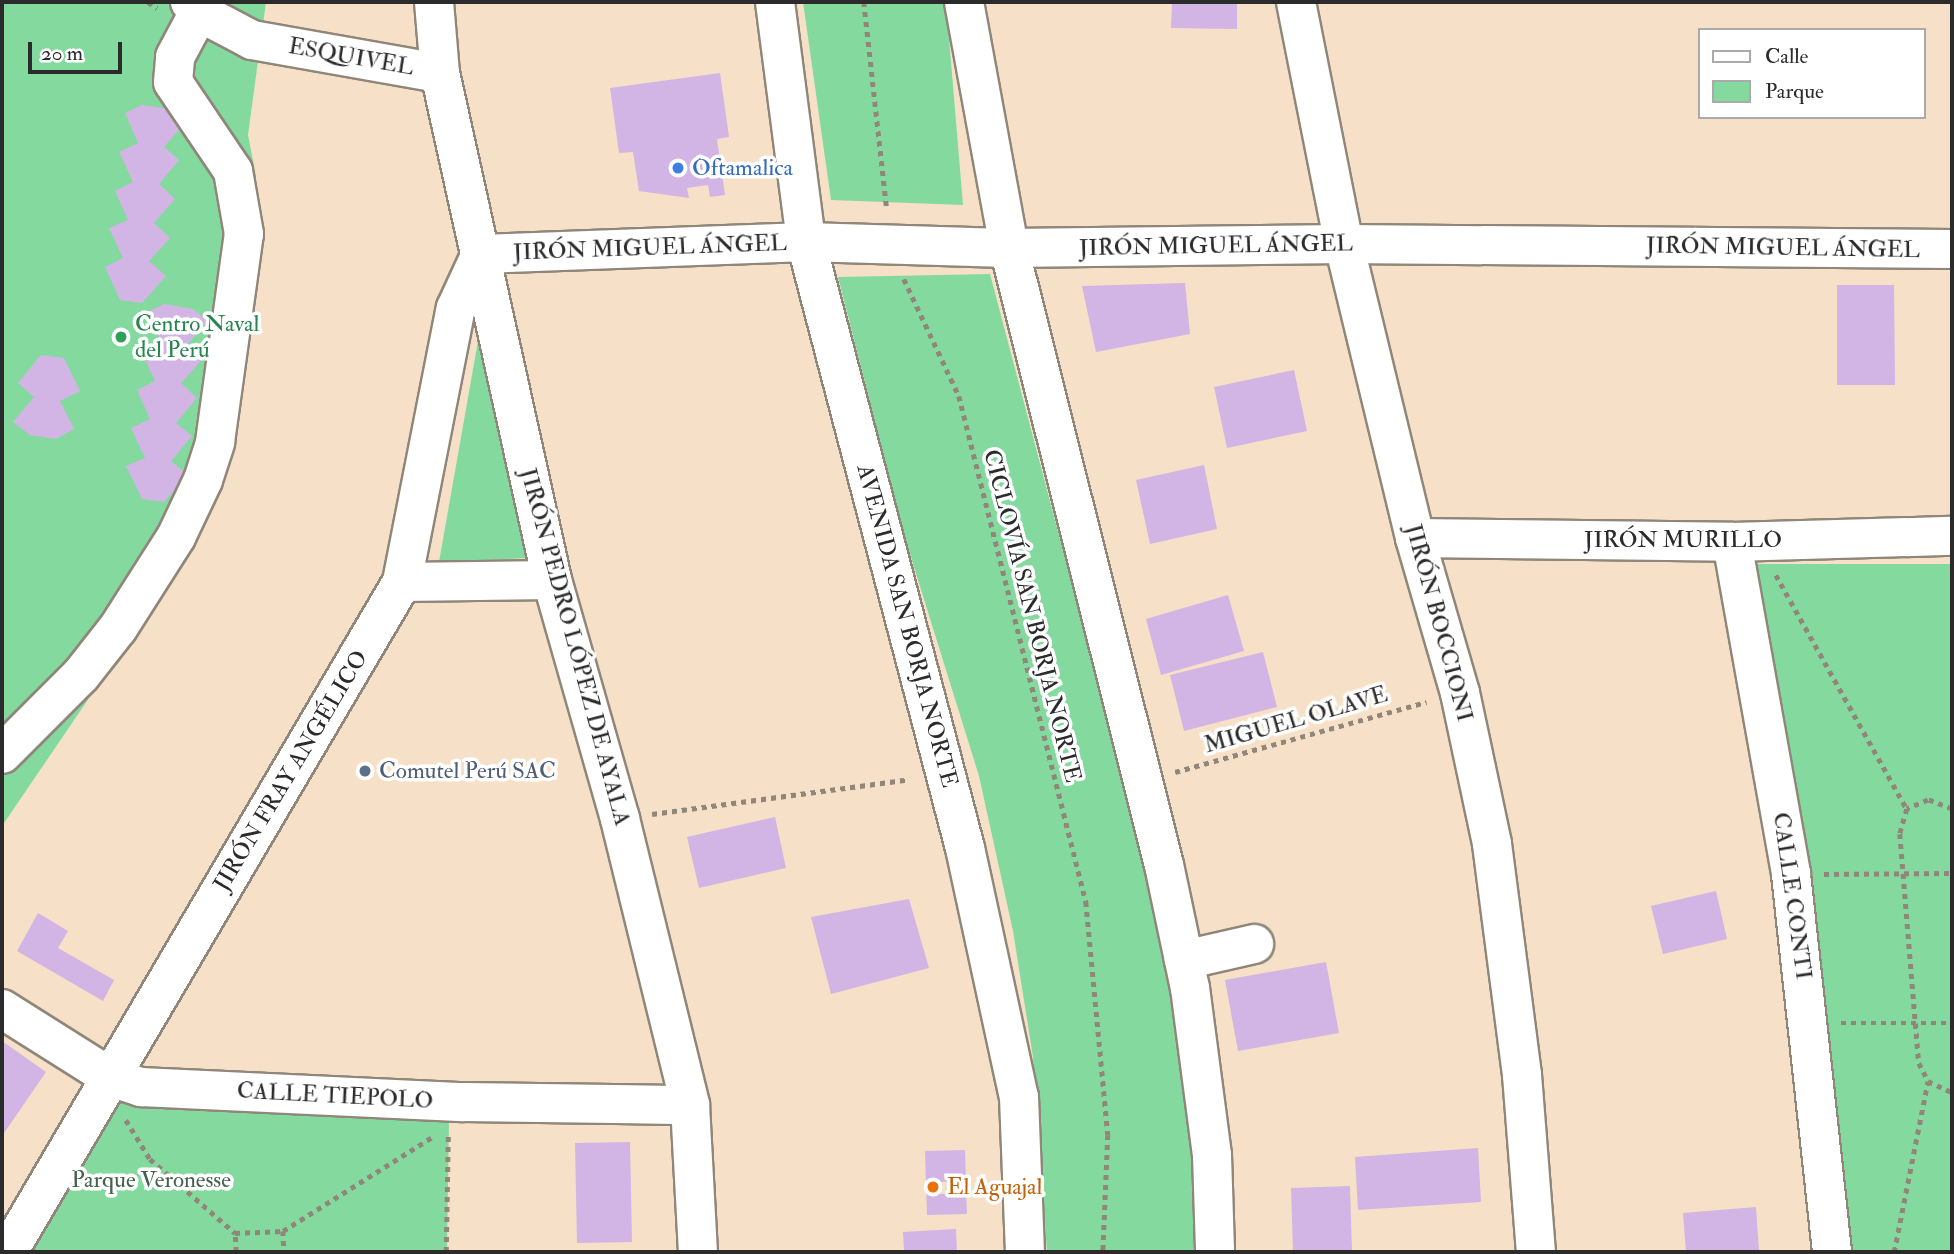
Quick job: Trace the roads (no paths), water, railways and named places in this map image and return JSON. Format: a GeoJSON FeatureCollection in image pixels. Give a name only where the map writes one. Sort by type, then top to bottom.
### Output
{"type":"FeatureCollection","features":[{"type":"Feature","properties":{"kind":"street","name":"JIRÓN PEDRO LÓPEZ DE AYALA"},"geometry":{"type":"LineString","coordinates":[[434,2],[440,73],[552,580],[620,818],[690,1105],[698,1252]]}},
{"type":"Feature","properties":{"kind":"street","name":"AVENIDA SAN BORJA NORTE"},"geometry":{"type":"LineString","coordinates":[[775,2],[806,242],[946,774],[1019,1097],[1025,1252]]}},
{"type":"Feature","properties":{"kind":"street"},"geometry":{"type":"LineString","coordinates":[[964,2],[1009,248],[1184,960],[1212,1155],[1215,1252]]}},
{"type":"Feature","properties":{"kind":"street","name":"JIRÓN BOCCIONI"},"geometry":{"type":"LineString","coordinates":[[1296,2],[1344,244],[1415,538],[1460,693],[1494,858],[1522,1074],[1536,1252]]}},
{"type":"Feature","properties":{"kind":"street","name":"ESQUIVEL"},"geometry":{"type":"LineString","coordinates":[[194,7],[252,40],[440,73]]}},
{"type":"Feature","properties":{"kind":"street"},"geometry":{"type":"LineString","coordinates":[[2,754],[81,675],[118,628],[176,537],[203,480],[215,442],[244,234],[233,171],[173,82],[175,57],[194,7]]}},
{"type":"Feature","properties":{"kind":"street","name":"JIRÓN MIGUEL ÁNGEL"},"geometry":{"type":"LineString","coordinates":[[481,254],[806,242],[1009,248],[1344,244],[1952,249]]}},
{"type":"Feature","properties":{"kind":"street","name":"JIRÓN FRAY ANGÉLICO"},"geometry":{"type":"LineString","coordinates":[[8,1252],[125,1082],[402,582],[456,309],[481,254]]}},
{"type":"Feature","properties":{"kind":"street","name":"JIRÓN MURILLO"},"geometry":{"type":"LineString","coordinates":[[1415,538],[1732,542],[1952,536]]}},
{"type":"Feature","properties":{"kind":"street","name":"CALLE CONTI"},"geometry":{"type":"LineString","coordinates":[[1732,542],[1791,874],[1832,1252]]}},
{"type":"Feature","properties":{"kind":"street"},"geometry":{"type":"LineString","coordinates":[[402,582],[552,580]]}},
{"type":"Feature","properties":{"kind":"street"},"geometry":{"type":"LineString","coordinates":[[1184,960],[1254,944]]}},
{"type":"Feature","properties":{"kind":"street","name":"CALLE TIEPOLO"},"geometry":{"type":"LineString","coordinates":[[2,1009],[125,1082],[464,1102],[690,1105]]}},
{"type":"Feature","properties":{"kind":"place","name":"Oftamalica"},"geometry":{"type":"Point","coordinates":[678,168]}},
{"type":"Feature","properties":{"kind":"place","name":"Centro Naval del Perú"},"geometry":{"type":"Point","coordinates":[121,337]}},
{"type":"Feature","properties":{"kind":"place","name":"Comutel Perú SAC"},"geometry":{"type":"Point","coordinates":[365,771]}},
{"type":"Feature","properties":{"kind":"place","name":"El Aguajal"},"geometry":{"type":"Point","coordinates":[933,1187]}},
{"type":"Feature","properties":{"kind":"park label","name":"Parque Veronesse"},"geometry":{"type":"Point","coordinates":[151,1180]}}]}
